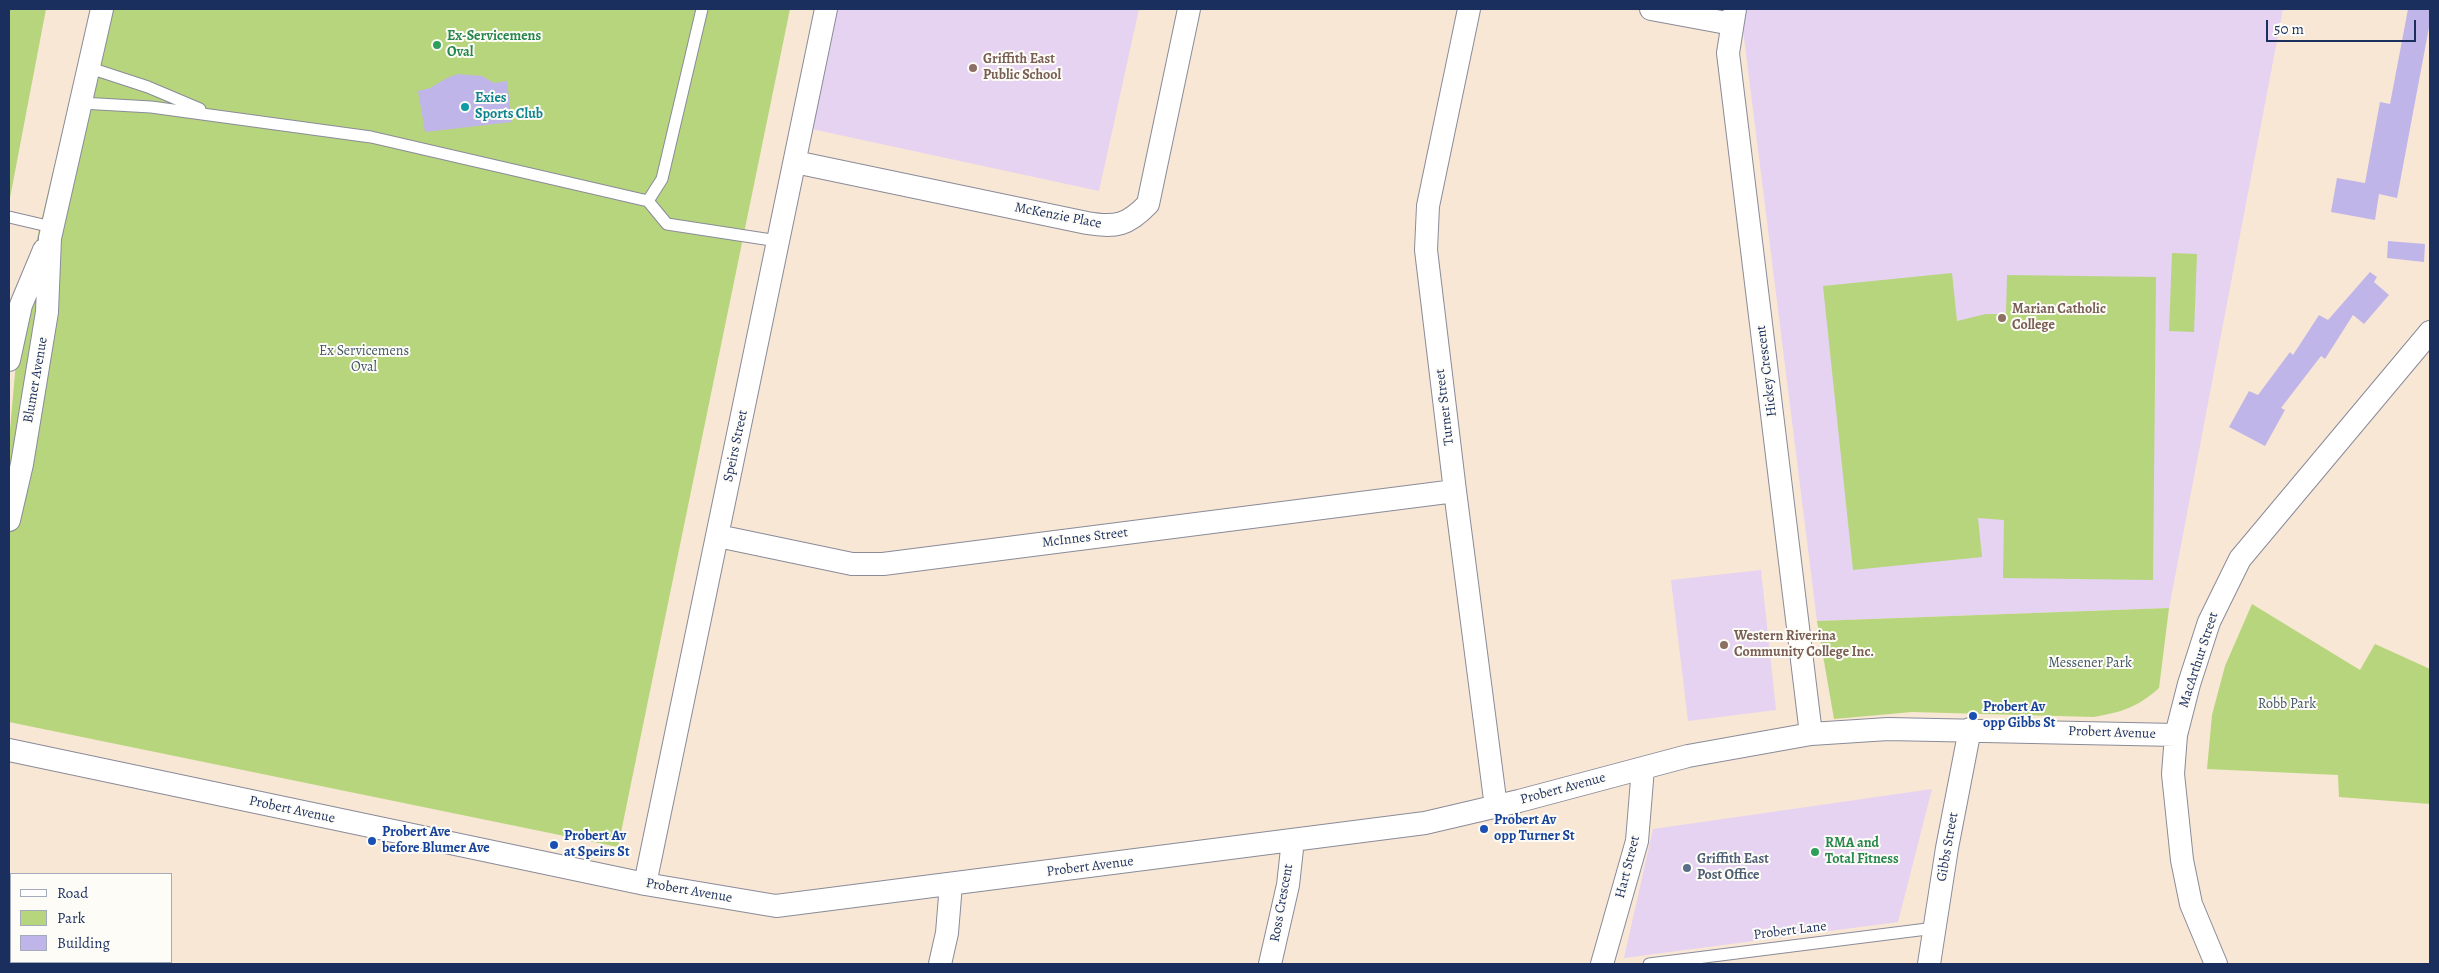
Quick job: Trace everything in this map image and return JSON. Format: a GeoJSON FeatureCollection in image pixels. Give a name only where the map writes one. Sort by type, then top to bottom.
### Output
{"type":"FeatureCollection","features":[{"type":"Feature","properties":{"kind":"street","name":"Blumer Avenue"},"geometry":{"type":"LineString","coordinates":[[9,360],[21,305],[51,232],[102,9]]}},
{"type":"Feature","properties":{"kind":"street","name":"Speirs Street"},"geometry":{"type":"LineString","coordinates":[[645,884],[826,9]]}},
{"type":"Feature","properties":{"kind":"street","name":"McKenzie Place"},"geometry":{"type":"LineString","coordinates":[[795,162],[1087,223],[1103,226],[1122,224],[1136,217],[1148,204],[1189,9]]}},
{"type":"Feature","properties":{"kind":"street","name":"Turner Street"},"geometry":{"type":"LineString","coordinates":[[1469,9],[1428,206],[1426,250],[1496,807]]}},
{"type":"Feature","properties":{"kind":"street"},"geometry":{"type":"LineString","coordinates":[[1651,9],[1733,17]]}},
{"type":"Feature","properties":{"kind":"street","name":"Hickey Crescent"},"geometry":{"type":"LineString","coordinates":[[1733,17],[1728,52],[1811,734]]}},
{"type":"Feature","properties":{"kind":"street","name":"Blumer Avenue"},"geometry":{"type":"LineString","coordinates":[[9,520],[15,463],[47,312],[51,232]]}},
{"type":"Feature","properties":{"kind":"street","name":"MacArthur Street"},"geometry":{"type":"LineString","coordinates":[[2216,964],[2191,904],[2182,860],[2174,774],[2176,735],[2189,684],[2209,622],[2240,559],[2430,332]]}},
{"type":"Feature","properties":{"kind":"street","name":"McInnes Street"},"geometry":{"type":"LineString","coordinates":[[718,536],[852,564],[883,564],[1455,491]]}},
{"type":"Feature","properties":{"kind":"street","name":"Probert Avenue"},"geometry":{"type":"LineString","coordinates":[[9,750],[645,884],[776,906],[1425,823],[1496,807],[1688,756],[1811,734],[1888,729],[2176,735]]}},
{"type":"Feature","properties":{"kind":"street","name":"Gibbs Street"},"geometry":{"type":"LineString","coordinates":[[1929,964],[1947,848],[1970,730]]}},
{"type":"Feature","properties":{"kind":"street","name":"Hart Street"},"geometry":{"type":"LineString","coordinates":[[1602,964],[1637,840],[1643,768]]}},
{"type":"Feature","properties":{"kind":"street","name":"Ross Crescent"},"geometry":{"type":"LineString","coordinates":[[1270,964],[1288,885],[1293,840]]}},
{"type":"Feature","properties":{"kind":"street"},"geometry":{"type":"LineString","coordinates":[[940,964],[947,934],[952,884]]}},
{"type":"Feature","properties":{"kind":"lane"},"geometry":{"type":"LineString","coordinates":[[648,201],[662,179],[702,9]]}},
{"type":"Feature","properties":{"kind":"lane"},"geometry":{"type":"LineString","coordinates":[[90,68],[148,87],[213,114]]}},
{"type":"Feature","properties":{"kind":"lane"},"geometry":{"type":"LineString","coordinates":[[81,103],[150,107],[213,114],[371,137],[648,201],[667,224],[778,241]]}},
{"type":"Feature","properties":{"kind":"lane"},"geometry":{"type":"LineString","coordinates":[[9,217],[51,232]]}},
{"type":"Feature","properties":{"kind":"lane","name":"Probert Lane"},"geometry":{"type":"LineString","coordinates":[[1649,964],[1935,928]]}},
{"type":"Feature","properties":{"kind":"shaded area","name":"Griffith East Public School"},"geometry":{"type":"Polygon","coordinates":[[[834,9],[1139,9],[1099,191],[807,128],[834,9]]]}},
{"type":"Feature","properties":{"kind":"shaded area","name":"Marian Catholic College"},"geometry":{"type":"Polygon","coordinates":[[[1746,9],[2283,9],[2169,608],[1817,621],[1742,22],[1746,9]]]}},
{"type":"Feature","properties":{"kind":"shaded area","name":"Western Riverina Community College Inc."},"geometry":{"type":"Polygon","coordinates":[[[1761,570],[1776,710],[1688,721],[1671,580],[1761,570]]]}},
{"type":"Feature","properties":{"kind":"shaded area"},"geometry":{"type":"Polygon","coordinates":[[[1932,789],[1898,922],[1624,958],[1653,829],[1932,789]]]}},
{"type":"Feature","properties":{"kind":"green space"},"geometry":{"type":"Polygon","coordinates":[[[9,9],[46,9],[9,203],[9,9]]]}},
{"type":"Feature","properties":{"kind":"green space","name":"Ex Servicemens Oval"},"geometry":{"type":"Polygon","coordinates":[[[92,9],[790,9],[618,847],[9,722],[9,441],[21,305],[92,9]]]}},
{"type":"Feature","properties":{"kind":"green space"},"geometry":{"type":"Polygon","coordinates":[[[2172,253],[2197,254],[2194,332],[2169,331],[2172,253]]]}},
{"type":"Feature","properties":{"kind":"green space"},"geometry":{"type":"Polygon","coordinates":[[[1952,273],[1957,321],[1986,314],[2006,314],[2007,275],[2156,277],[2153,580],[2003,578],[2004,520],[1978,518],[1982,557],[1853,570],[1823,286],[1952,273]]]}},
{"type":"Feature","properties":{"kind":"green space","name":"Robb Park"},"geometry":{"type":"Polygon","coordinates":[[[2252,604],[2360,670],[2375,644],[2430,669],[2430,804],[2339,797],[2338,775],[2207,769],[2212,715],[2225,666],[2252,604]]]}},
{"type":"Feature","properties":{"kind":"green space","name":"Messener Park"},"geometry":{"type":"Polygon","coordinates":[[[2169,608],[2159,688],[2144,700],[2121,711],[2094,717],[1912,712],[1834,719],[1817,621],[2169,608]]]}},
{"type":"Feature","properties":{"kind":"building"},"geometry":{"type":"Polygon","coordinates":[[[2408,9],[2430,9],[2430,22],[2397,198],[2379,194],[2375,220],[2331,212],[2337,178],[2365,183],[2380,102],[2390,104],[2408,9]]]}},
{"type":"Feature","properties":{"kind":"building","name":"Exies Sports Club"},"geometry":{"type":"Polygon","coordinates":[[[458,74],[482,76],[494,83],[507,81],[512,122],[425,132],[418,91],[430,88],[458,74]]]}},
{"type":"Feature","properties":{"kind":"building"},"geometry":{"type":"Polygon","coordinates":[[[2388,241],[2425,244],[2424,262],[2387,258],[2388,241]]]}},
{"type":"Feature","properties":{"kind":"building"},"geometry":{"type":"Polygon","coordinates":[[[2370,272],[2377,277],[2374,282],[2389,295],[2364,324],[2353,315],[2325,359],[2321,356],[2281,408],[2285,410],[2265,446],[2229,427],[2249,391],[2258,395],[2290,352],[2293,355],[2319,315],[2328,320],[2370,272]]]}},
{"type":"Feature","properties":{"kind":"place","name":"Ex-Servicemens Oval"},"geometry":{"type":"Point","coordinates":[437,45]}},
{"type":"Feature","properties":{"kind":"place","name":"Griffith East Public School"},"geometry":{"type":"Point","coordinates":[973,68]}},
{"type":"Feature","properties":{"kind":"place","name":"Exies Sports Club"},"geometry":{"type":"Point","coordinates":[465,107]}},
{"type":"Feature","properties":{"kind":"place","name":"Marian Catholic College"},"geometry":{"type":"Point","coordinates":[2002,318]}},
{"type":"Feature","properties":{"kind":"place","name":"Western Riverina Community College Inc."},"geometry":{"type":"Point","coordinates":[1724,645]}},
{"type":"Feature","properties":{"kind":"place","name":"Probert Av opp Gibbs St"},"geometry":{"type":"Point","coordinates":[1973,716]}},
{"type":"Feature","properties":{"kind":"place","name":"Probert Av opp Turner St"},"geometry":{"type":"Point","coordinates":[1484,829]}},
{"type":"Feature","properties":{"kind":"place","name":"Probert Ave before Blumer Ave"},"geometry":{"type":"Point","coordinates":[372,841]}},
{"type":"Feature","properties":{"kind":"place","name":"Probert Av at Speirs St"},"geometry":{"type":"Point","coordinates":[554,845]}},
{"type":"Feature","properties":{"kind":"place","name":"RMA and Total Fitness"},"geometry":{"type":"Point","coordinates":[1815,852]}},
{"type":"Feature","properties":{"kind":"place","name":"Griffith East Post Office"},"geometry":{"type":"Point","coordinates":[1687,868]}}]}
